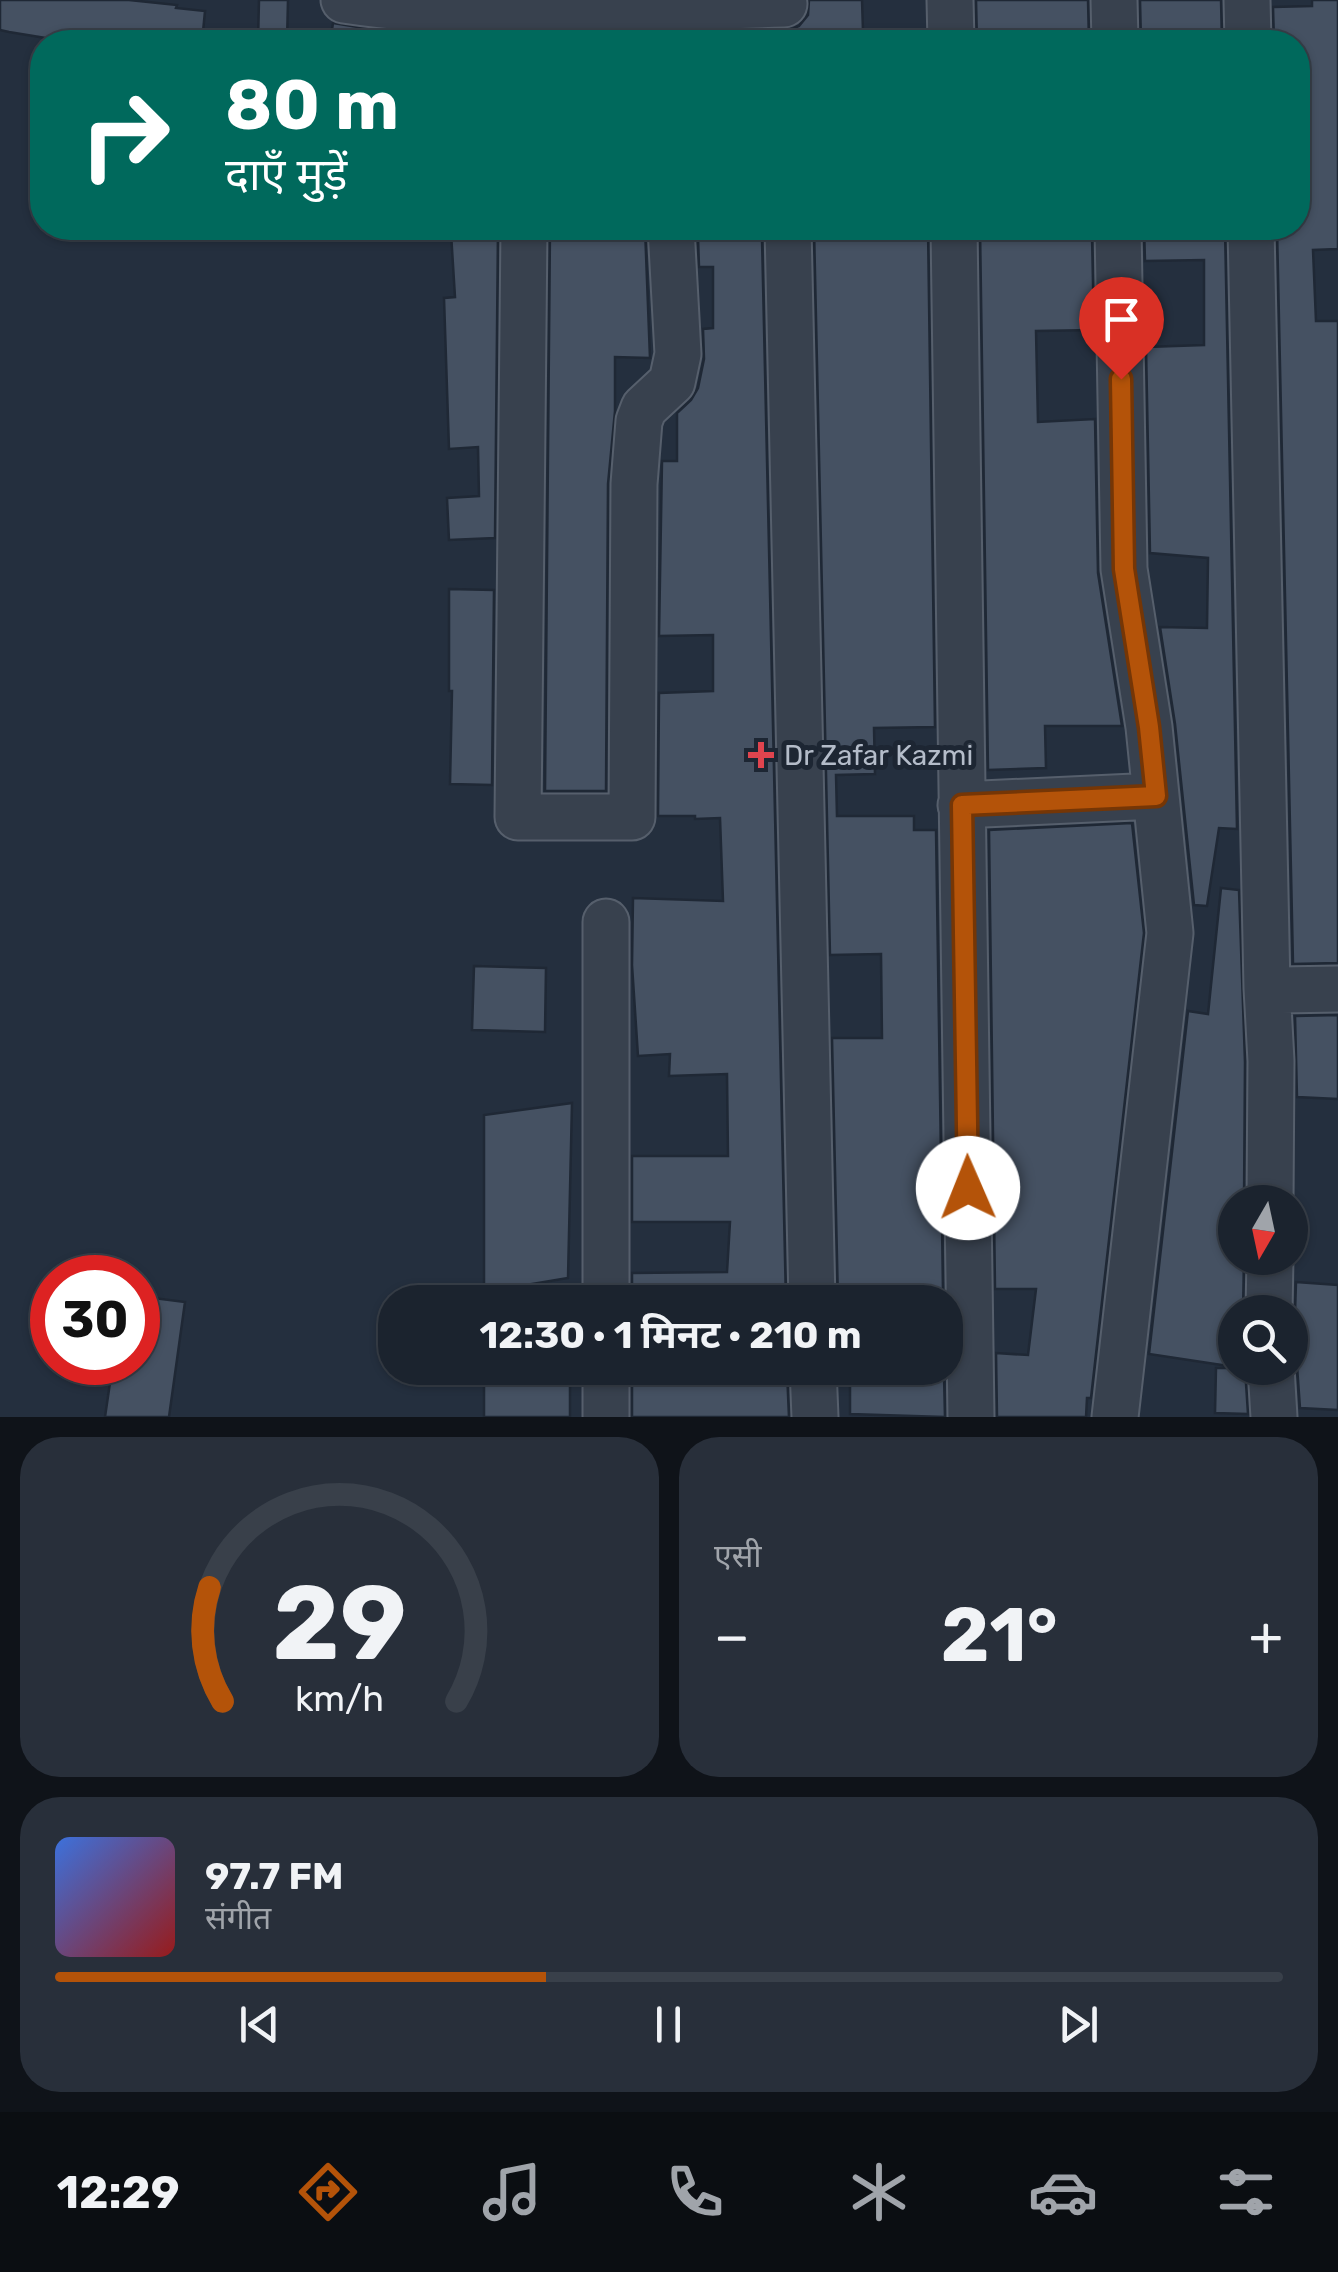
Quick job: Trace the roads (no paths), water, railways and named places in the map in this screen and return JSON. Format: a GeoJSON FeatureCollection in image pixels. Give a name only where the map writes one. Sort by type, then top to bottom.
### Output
{"type":"FeatureCollection","features":[{"type":"Feature","properties":{"kind":"street"},"geometry":{"type":"LineString","coordinates":[[950,0],[951,30]]}},
{"type":"Feature","properties":{"kind":"street"},"geometry":{"type":"LineString","coordinates":[[1114,0],[1115,30]]}},
{"type":"Feature","properties":{"kind":"street"},"geometry":{"type":"LineString","coordinates":[[1247,0],[1248,30]]}},
{"type":"Feature","properties":{"kind":"street"},"geometry":{"type":"LineString","coordinates":[[372,2],[523,18],[784,15]]}},
{"type":"Feature","properties":{"kind":"street"},"geometry":{"type":"LineString","coordinates":[[524,240],[518,817],[632,817],[634,484],[639,421],[644,408],[672,382],[678,354],[672,240]]}},
{"type":"Feature","properties":{"kind":"street"},"geometry":{"type":"LineString","coordinates":[[788,240],[812,1285]]}},
{"type":"Feature","properties":{"kind":"street"},"geometry":{"type":"LineString","coordinates":[[954,240],[972,1417]]}},
{"type":"Feature","properties":{"kind":"street"},"geometry":{"type":"LineString","coordinates":[[1114,1417],[1170,934],[1149,727],[1124,569],[1118,240]]}},
{"type":"Feature","properties":{"kind":"street"},"geometry":{"type":"LineString","coordinates":[[1251,240],[1271,1061],[1270,1185]]}},
{"type":"Feature","properties":{"kind":"street"},"geometry":{"type":"LineString","coordinates":[[962,805],[1156,796]]}},
{"type":"Feature","properties":{"kind":"street"},"geometry":{"type":"LineString","coordinates":[[606,922],[606,1285]]}},
{"type":"Feature","properties":{"kind":"street"},"geometry":{"type":"LineString","coordinates":[[1267,988],[1338,989]]}},
{"type":"Feature","properties":{"kind":"street"},"geometry":{"type":"LineString","coordinates":[[606,1385],[606,1417]]}},
{"type":"Feature","properties":{"kind":"street"},"geometry":{"type":"LineString","coordinates":[[814,1385],[814,1417]]}},
{"type":"Feature","properties":{"kind":"street"},"geometry":{"type":"LineString","coordinates":[[1272,1385],[1274,1417]]}},
{"type":"Feature","properties":{"kind":"place","name":"Dr Zafar Kazmi"},"geometry":{"type":"Point","coordinates":[761,755]}}]}
